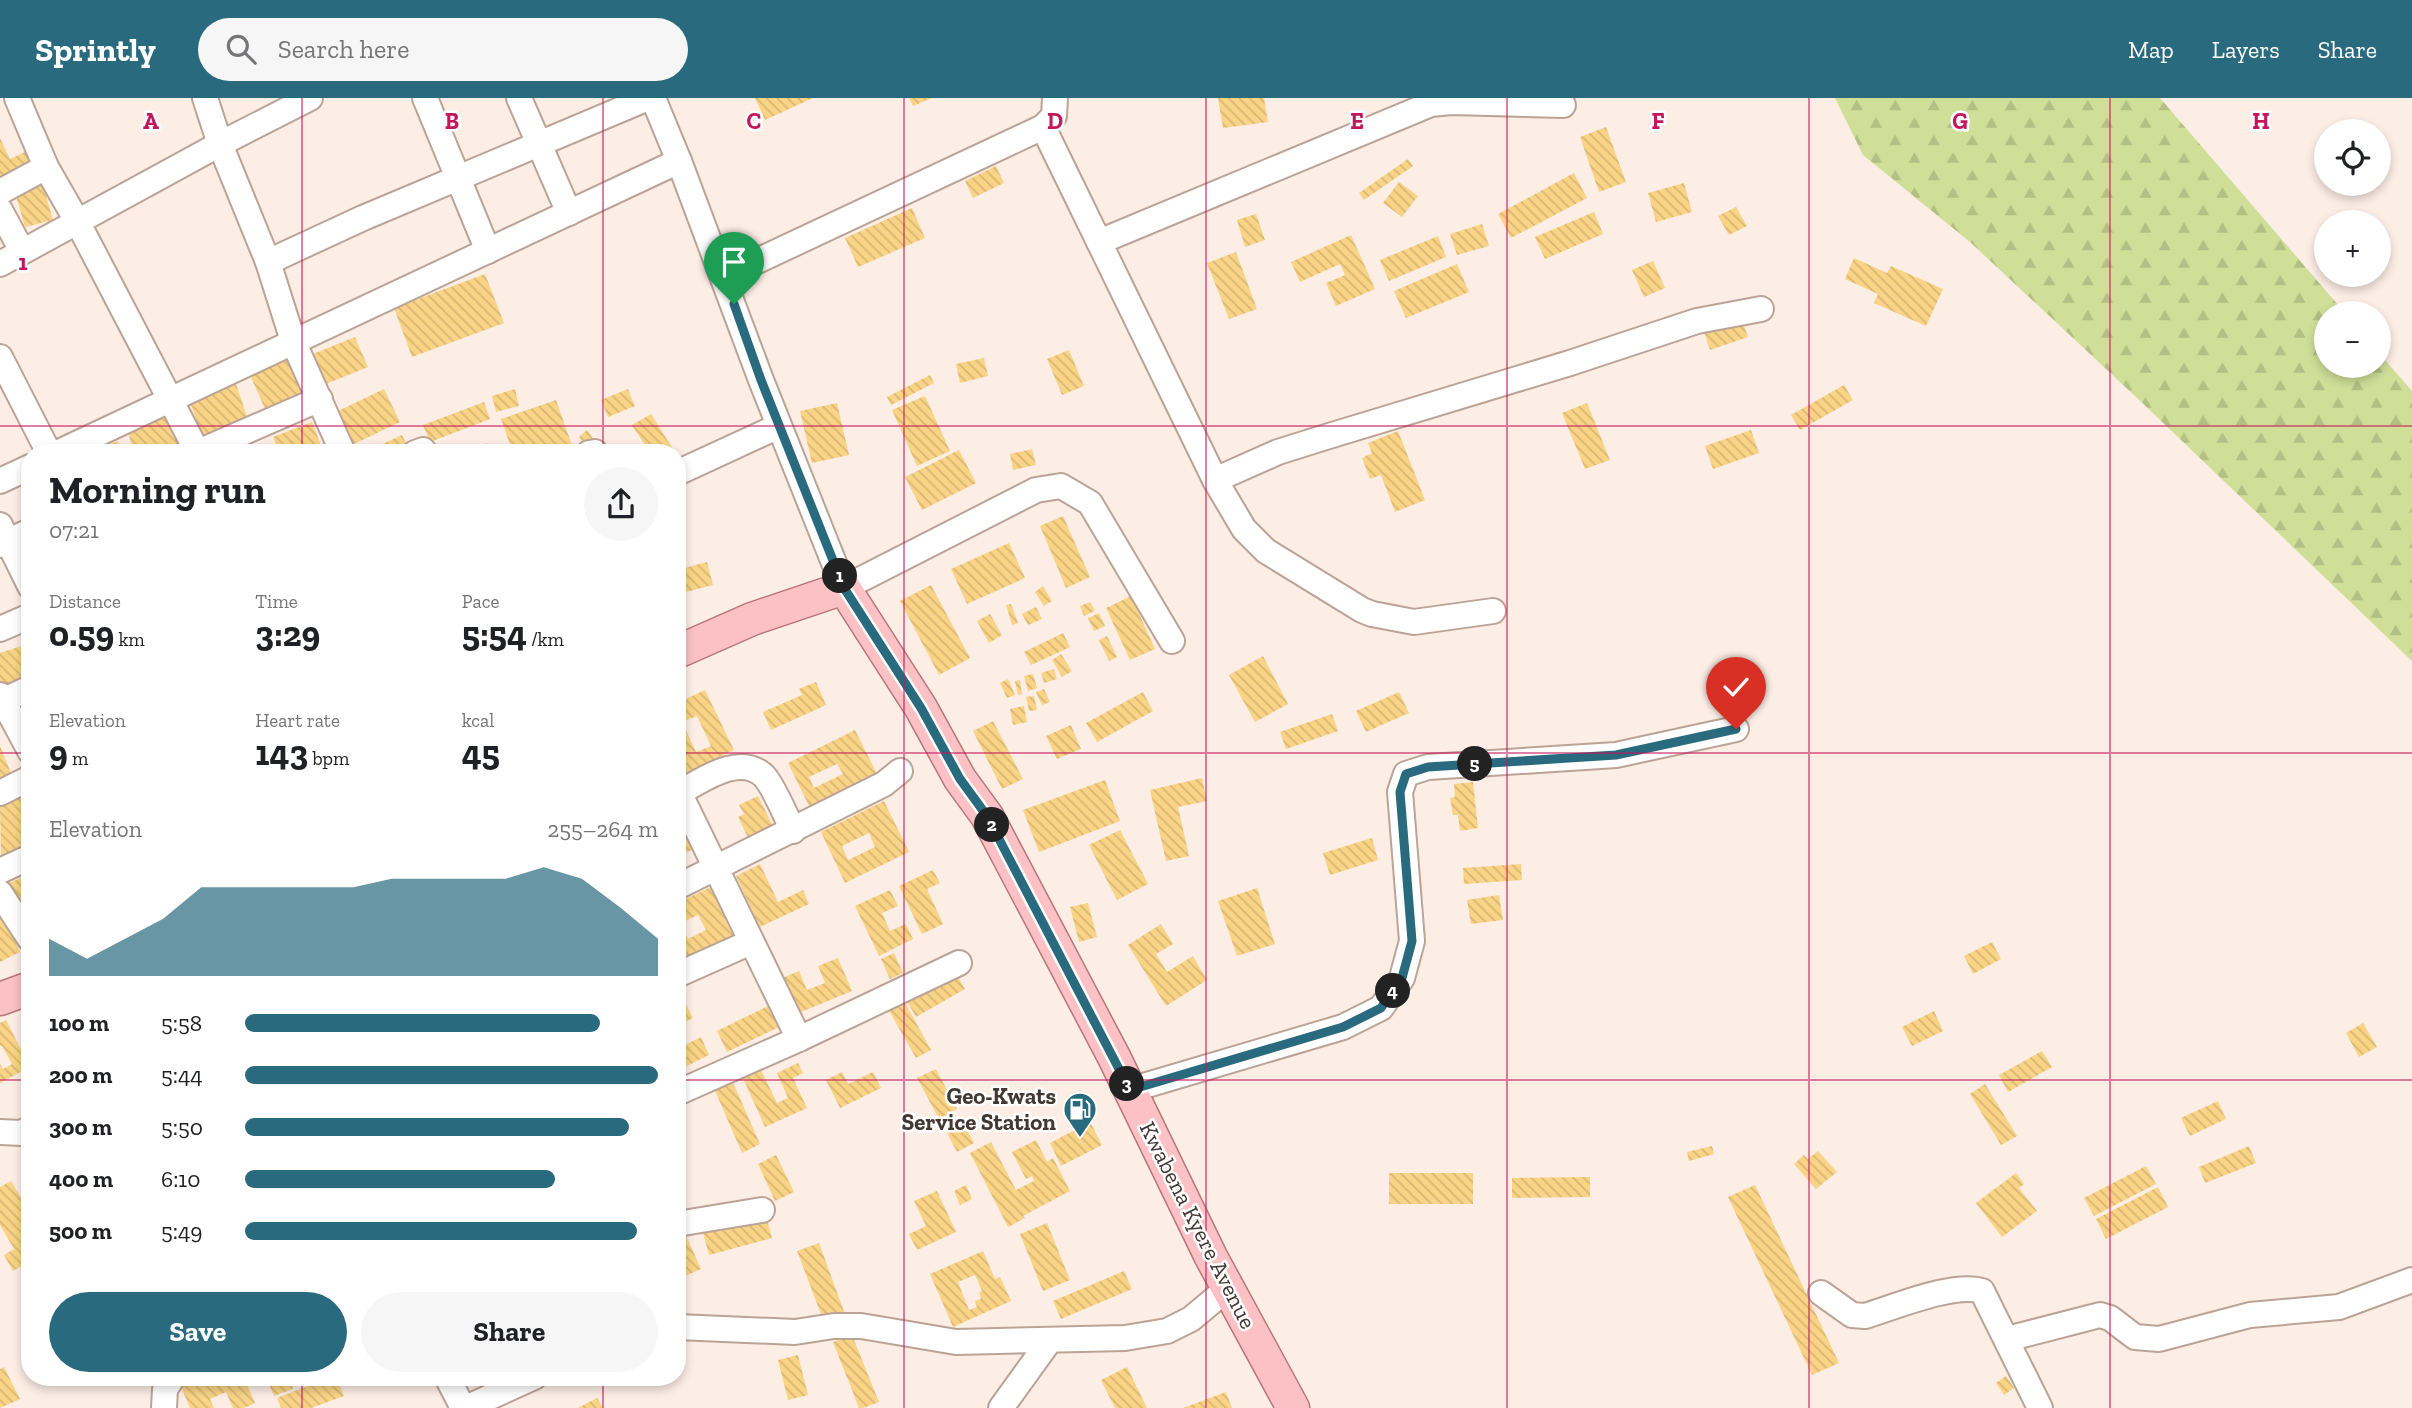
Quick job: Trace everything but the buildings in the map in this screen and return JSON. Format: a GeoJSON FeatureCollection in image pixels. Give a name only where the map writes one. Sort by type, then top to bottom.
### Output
{"type":"FeatureCollection","features":[{"type":"Feature","properties":{"kind":"main road"},"geometry":{"type":"LineString","coordinates":[[686,648],[752,619],[844,588]]}},
{"type":"Feature","properties":{"kind":"main road","name":"Kwabena Kyere Avenue"},"geometry":{"type":"LineString","coordinates":[[844,588],[921,708],[960,779],[987,816],[1130,1090],[1228,1288],[1293,1408]]}},
{"type":"Feature","properties":{"kind":"main road"},"geometry":{"type":"LineString","coordinates":[[0,999],[21,991]]}},
{"type":"Feature","properties":{"kind":"street"},"geometry":{"type":"LineString","coordinates":[[205,98],[220,144],[268,262],[293,341],[339,444]]}},
{"type":"Feature","properties":{"kind":"street"},"geometry":{"type":"LineString","coordinates":[[0,264],[310,98]]}},
{"type":"Feature","properties":{"kind":"street"},"geometry":{"type":"LineString","coordinates":[[425,98],[488,250]]}},
{"type":"Feature","properties":{"kind":"street"},"geometry":{"type":"LineString","coordinates":[[519,98],[569,213]]}},
{"type":"Feature","properties":{"kind":"street"},"geometry":{"type":"LineString","coordinates":[[268,262],[363,218],[650,98]]}},
{"type":"Feature","properties":{"kind":"street","name":"Kwabena Kyere Avenue"},"geometry":{"type":"LineString","coordinates":[[650,98],[679,161],[779,426],[844,588]]}},
{"type":"Feature","properties":{"kind":"street"},"geometry":{"type":"LineString","coordinates":[[723,277],[1043,127],[1054,117],[1055,98]]}},
{"type":"Feature","properties":{"kind":"street"},"geometry":{"type":"LineString","coordinates":[[1099,242],[1431,104],[1451,102],[1563,105]]}},
{"type":"Feature","properties":{"kind":"street"},"geometry":{"type":"LineString","coordinates":[[15,103],[192,444]]}},
{"type":"Feature","properties":{"kind":"street"},"geometry":{"type":"LineString","coordinates":[[1043,127],[1214,480],[1244,529],[1266,551],[1372,614],[1414,622],[1493,611]]}},
{"type":"Feature","properties":{"kind":"street"},"geometry":{"type":"LineString","coordinates":[[76,444],[679,161]]}},
{"type":"Feature","properties":{"kind":"street"},"geometry":{"type":"LineString","coordinates":[[0,192],[46,167]]}},
{"type":"Feature","properties":{"kind":"street"},"geometry":{"type":"LineString","coordinates":[[0,210],[22,251]]}},
{"type":"Feature","properties":{"kind":"street"},"geometry":{"type":"LineString","coordinates":[[1214,480],[1278,452],[1329,436],[1570,363],[1697,321],[1761,309]]}},
{"type":"Feature","properties":{"kind":"street"},"geometry":{"type":"LineString","coordinates":[[0,357],[44,444]]}},
{"type":"Feature","properties":{"kind":"street"},"geometry":{"type":"LineString","coordinates":[[218,444],[320,399]]}},
{"type":"Feature","properties":{"kind":"street"},"geometry":{"type":"LineString","coordinates":[[686,468],[779,426]]}},
{"type":"Feature","properties":{"kind":"street"},"geometry":{"type":"LineString","coordinates":[[0,481],[21,471]]}},
{"type":"Feature","properties":{"kind":"street"},"geometry":{"type":"LineString","coordinates":[[844,588],[1036,491],[1061,486],[1090,503],[1172,641]]}},
{"type":"Feature","properties":{"kind":"street"},"geometry":{"type":"LineString","coordinates":[[9,536],[21,565]]}},
{"type":"Feature","properties":{"kind":"street"},"geometry":{"type":"LineString","coordinates":[[0,629],[21,620]]}},
{"type":"Feature","properties":{"kind":"street"},"geometry":{"type":"LineString","coordinates":[[21,691],[1,699],[21,735]]}},
{"type":"Feature","properties":{"kind":"street"},"geometry":{"type":"LineString","coordinates":[[1130,1090],[1343,1027],[1381,1008],[1402,978],[1412,941],[1400,792],[1406,774],[1428,767],[1616,755],[1736,729]]}},
{"type":"Feature","properties":{"kind":"street"},"geometry":{"type":"LineString","coordinates":[[686,787],[723,770],[736,767],[751,769],[765,777],[793,831]]}},
{"type":"Feature","properties":{"kind":"street"},"geometry":{"type":"LineString","coordinates":[[686,883],[884,784],[900,771]]}},
{"type":"Feature","properties":{"kind":"street"},"geometry":{"type":"LineString","coordinates":[[0,793],[21,782]]}},
{"type":"Feature","properties":{"kind":"street"},"geometry":{"type":"LineString","coordinates":[[686,807],[799,1040]]}},
{"type":"Feature","properties":{"kind":"street"},"geometry":{"type":"LineString","coordinates":[[0,871],[21,861]]}},
{"type":"Feature","properties":{"kind":"street"},"geometry":{"type":"LineString","coordinates":[[0,893],[21,925]]}},
{"type":"Feature","properties":{"kind":"street"},"geometry":{"type":"LineString","coordinates":[[686,971],[751,942]]}},
{"type":"Feature","properties":{"kind":"street"},"geometry":{"type":"LineString","coordinates":[[686,1089],[799,1040],[959,963]]}},
{"type":"Feature","properties":{"kind":"street"},"geometry":{"type":"LineString","coordinates":[[0,1132],[21,1132]]}},
{"type":"Feature","properties":{"kind":"street"},"geometry":{"type":"LineString","coordinates":[[686,1223],[762,1210]]}},
{"type":"Feature","properties":{"kind":"street"},"geometry":{"type":"LineString","coordinates":[[2007,1339],[2100,1315],[2110,1318],[2135,1337],[2159,1339],[2249,1315],[2339,1307],[2412,1280]]}},
{"type":"Feature","properties":{"kind":"street"},"geometry":{"type":"LineString","coordinates":[[686,1327],[795,1332],[834,1326],[861,1326],[956,1342],[1125,1338],[1167,1331],[1191,1319],[1228,1288]]}},
{"type":"Feature","properties":{"kind":"street"},"geometry":{"type":"LineString","coordinates":[[1821,1293],[1852,1315],[1865,1316],[1954,1289],[1972,1288],[1982,1291],[2040,1408]]}},
{"type":"Feature","properties":{"kind":"street"},"geometry":{"type":"LineString","coordinates":[[1001,1408],[1050,1340]]}},
{"type":"Feature","properties":{"kind":"street"},"geometry":{"type":"LineString","coordinates":[[164,1408],[167,1386]]}},
{"type":"Feature","properties":{"kind":"street"},"geometry":{"type":"LineString","coordinates":[[452,1386],[465,1408],[514,1386]]}},
{"type":"Feature","properties":{"kind":"green space"},"geometry":{"type":"Polygon","coordinates":[[[1835,98],[2160,98],[2314,277],[2314,287],[2323,287],[2335,301],[2314,301],[2314,378],[2391,378],[2391,367],[2412,391],[2412,661],[1970,242],[1863,155],[1835,98]]]}},
{"type":"Feature","properties":{"kind":"place","name":"Geo-Kwats Service Station"},"geometry":{"type":"Point","coordinates":[1080,1139]}},
{"type":"Feature","properties":{"kind":"route"},"geometry":{"type":"LineString","coordinates":[[734,304],[761,380],[844,588],[921,708],[960,779],[987,816],[1130,1090],[1343,1027],[1381,1008],[1402,978],[1412,941],[1400,792],[1406,774],[1428,767],[1573,760],[1616,755],[1736,729]]}}]}
